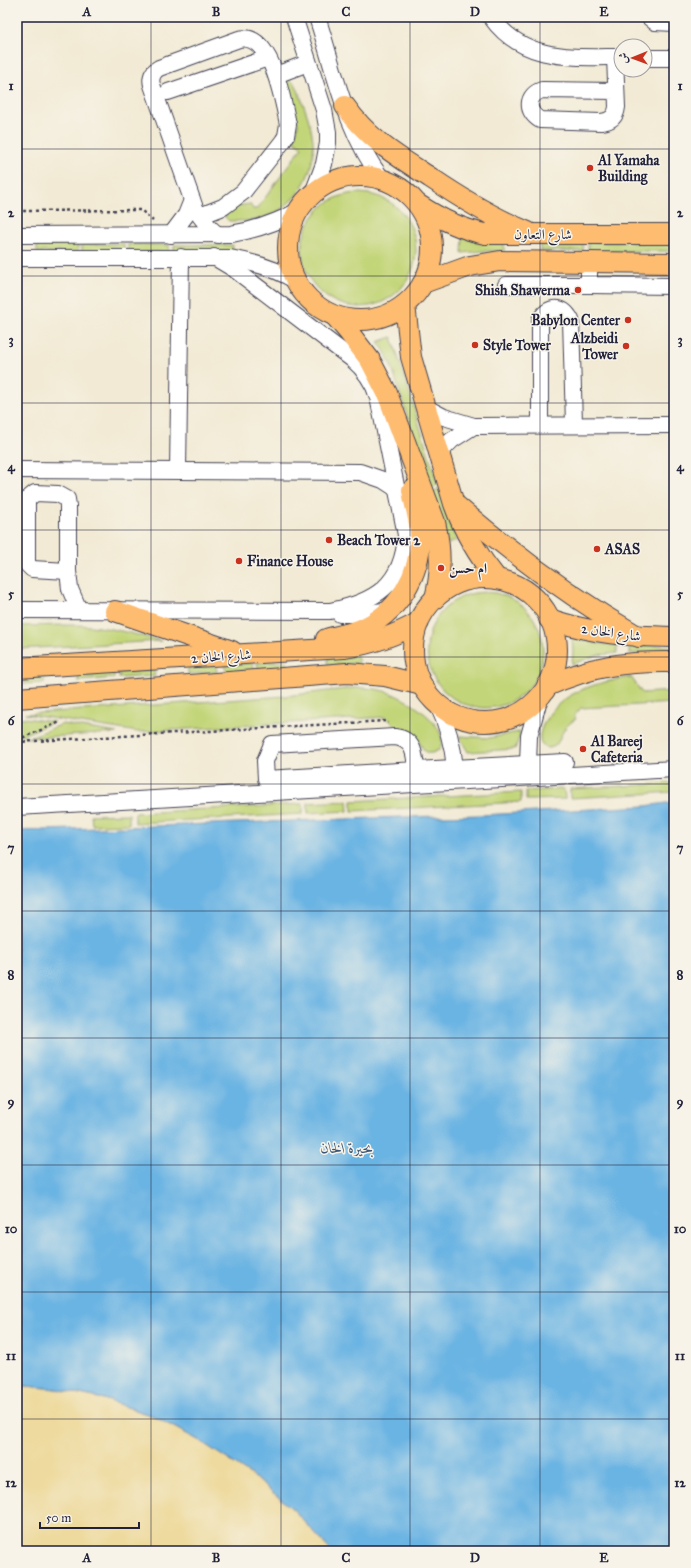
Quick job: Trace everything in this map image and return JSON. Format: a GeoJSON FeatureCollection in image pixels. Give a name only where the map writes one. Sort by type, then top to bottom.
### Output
{"type":"FeatureCollection","features":[{"type":"Feature","properties":{"kind":"main road"},"geometry":{"type":"LineString","coordinates":[[345,106],[353,118],[372,138],[395,155],[476,207],[533,234]]}},
{"type":"Feature","properties":{"kind":"main road"},"geometry":{"type":"LineString","coordinates":[[351,176],[372,176],[382,179],[402,189],[418,205],[428,223],[432,243],[431,264],[424,283],[405,305],[396,311],[376,319],[355,321],[334,316],[316,306],[296,281],[292,272],[288,251],[290,230],[298,210],[313,193],[331,182],[351,176]]}},
{"type":"Feature","properties":{"kind":"main road","name":"شارع التعاون"},"geometry":{"type":"LineString","coordinates":[[418,205],[436,216],[468,230],[485,234],[674,234]]}},
{"type":"Feature","properties":{"kind":"main road","name":"شارع التعاون"},"geometry":{"type":"LineString","coordinates":[[424,283],[456,270],[485,263],[674,263]]}},
{"type":"Feature","properties":{"kind":"main road"},"geometry":{"type":"LineString","coordinates":[[405,305],[411,357],[454,504],[460,520],[476,551],[497,579]]}},
{"type":"Feature","properties":{"kind":"main road"},"geometry":{"type":"LineString","coordinates":[[272,653],[358,630],[370,625],[390,610],[398,601],[411,579],[419,556],[420,530],[410,480],[397,446],[395,410],[379,376],[359,345],[334,316]]}},
{"type":"Feature","properties":{"kind":"main road"},"geometry":{"type":"LineString","coordinates":[[397,446],[435,522],[441,568],[435,598]]}},
{"type":"Feature","properties":{"kind":"main road"},"geometry":{"type":"LineString","coordinates":[[454,504],[543,576],[593,610],[639,637]]}},
{"type":"Feature","properties":{"kind":"main road"},"geometry":{"type":"LineString","coordinates":[[478,579],[497,579],[518,586],[528,593],[544,609],[556,641],[556,653],[552,676],[544,691],[525,710],[506,719],[495,722],[474,721],[464,719],[445,710],[436,703],[422,685],[418,675],[414,654],[414,643],[419,622],[435,598],[442,592],[459,583],[478,579]]}},
{"type":"Feature","properties":{"kind":"main road"},"geometry":{"type":"LineString","coordinates":[[115,611],[241,655]]}},
{"type":"Feature","properties":{"kind":"main road","name":"شارع الخان 2"},"geometry":{"type":"LineString","coordinates":[[549,619],[590,631],[639,637],[674,632]]}},
{"type":"Feature","properties":{"kind":"main road","name":"شارع الخان 2"},"geometry":{"type":"LineString","coordinates":[[17,668],[272,653],[360,645],[391,637],[419,622]]}},
{"type":"Feature","properties":{"kind":"main road","name":"شارع الخان 2"},"geometry":{"type":"LineString","coordinates":[[544,691],[577,674],[601,667],[639,662],[674,662]]}},
{"type":"Feature","properties":{"kind":"main road","name":"شارع الخان 2"},"geometry":{"type":"LineString","coordinates":[[17,698],[341,674],[385,676],[422,685]]}},
{"type":"Feature","properties":{"kind":"street"},"geometry":{"type":"LineString","coordinates":[[294,17],[324,110],[328,132],[328,143],[324,164],[313,193]]}},
{"type":"Feature","properties":{"kind":"street"},"geometry":{"type":"LineString","coordinates":[[317,17],[345,106],[358,140],[373,167],[382,179]]}},
{"type":"Feature","properties":{"kind":"street"},"geometry":{"type":"LineString","coordinates":[[491,17],[506,33],[518,42],[545,54],[560,57],[613,57]]}},
{"type":"Feature","properties":{"kind":"street"},"geometry":{"type":"LineString","coordinates":[[649,17],[655,22],[674,22]]}},
{"type":"Feature","properties":{"kind":"street"},"geometry":{"type":"LineString","coordinates":[[200,216],[223,207],[243,192],[286,136],[288,124],[276,75],[268,58],[252,39],[243,38],[159,68],[153,73],[151,81],[192,200],[200,216],[205,223],[218,235]]}},
{"type":"Feature","properties":{"kind":"street"},"geometry":{"type":"LineString","coordinates":[[168,92],[268,58]]}},
{"type":"Feature","properties":{"kind":"street"},"geometry":{"type":"LineString","coordinates":[[653,58],[674,58]]}},
{"type":"Feature","properties":{"kind":"street"},"geometry":{"type":"LineString","coordinates":[[276,75],[308,63]]}},
{"type":"Feature","properties":{"kind":"street"},"geometry":{"type":"LineString","coordinates":[[616,91],[542,90],[534,94],[531,98],[529,106],[532,115],[540,120],[605,122],[612,118],[616,111],[617,78]]}},
{"type":"Feature","properties":{"kind":"street"},"geometry":{"type":"LineString","coordinates":[[171,235],[186,215],[192,200]]}},
{"type":"Feature","properties":{"kind":"street"},"geometry":{"type":"LineString","coordinates":[[17,235],[231,234],[260,229],[298,210]]}},
{"type":"Feature","properties":{"kind":"street"},"geometry":{"type":"LineString","coordinates":[[178,471],[181,257]]}},
{"type":"Feature","properties":{"kind":"street"},"geometry":{"type":"LineString","coordinates":[[214,257],[239,273],[355,362],[365,372],[375,388],[397,446],[397,489],[406,535],[402,561],[389,584],[368,600],[343,608],[317,612]]}},
{"type":"Feature","properties":{"kind":"street"},"geometry":{"type":"LineString","coordinates":[[17,258],[214,257],[245,260],[259,264],[288,276],[296,281]]}},
{"type":"Feature","properties":{"kind":"street"},"geometry":{"type":"LineString","coordinates":[[589,262],[589,285]]}},
{"type":"Feature","properties":{"kind":"street"},"geometry":{"type":"LineString","coordinates":[[506,286],[674,286]]}},
{"type":"Feature","properties":{"kind":"street"},"geometry":{"type":"LineString","coordinates":[[540,425],[540,320],[549,310],[556,309],[562,310],[568,314],[571,320],[574,424]]}},
{"type":"Feature","properties":{"kind":"street"},"geometry":{"type":"LineString","coordinates":[[425,407],[444,417],[474,426],[574,424],[674,425]]}},
{"type":"Feature","properties":{"kind":"street"},"geometry":{"type":"LineString","coordinates":[[439,453],[455,437],[474,426]]}},
{"type":"Feature","properties":{"kind":"street"},"geometry":{"type":"LineString","coordinates":[[360,472],[374,467],[397,446]]}},
{"type":"Feature","properties":{"kind":"street"},"geometry":{"type":"LineString","coordinates":[[17,470],[360,472],[383,480],[397,489]]}},
{"type":"Feature","properties":{"kind":"street"},"geometry":{"type":"LineString","coordinates":[[68,571],[32,569],[27,564],[27,502],[35,493],[58,494],[64,497],[68,502],[68,571],[70,590],[79,610]]}},
{"type":"Feature","properties":{"kind":"street"},"geometry":{"type":"LineString","coordinates":[[17,610],[317,612],[363,614],[390,610]]}},
{"type":"Feature","properties":{"kind":"street"},"geometry":{"type":"LineString","coordinates":[[528,764],[530,736],[544,691]]}},
{"type":"Feature","properties":{"kind":"street"},"geometry":{"type":"LineString","coordinates":[[436,703],[445,722],[451,741],[454,768]]}},
{"type":"Feature","properties":{"kind":"street"},"geometry":{"type":"LineString","coordinates":[[416,770],[415,755],[412,747],[406,741],[398,737],[272,744],[265,761],[266,779],[565,762]]}},
{"type":"Feature","properties":{"kind":"street"},"geometry":{"type":"LineString","coordinates":[[17,807],[674,769]]}},
{"type":"Feature","properties":{"kind":"path"},"geometry":{"type":"LineString","coordinates":[[17,211],[141,210],[156,224]]}},
{"type":"Feature","properties":{"kind":"path"},"geometry":{"type":"LineString","coordinates":[[17,741],[385,721],[397,731],[398,737]]}},
{"type":"Feature","properties":{"kind":"path"},"geometry":{"type":"LineString","coordinates":[[17,741],[60,722]]}},
{"type":"Feature","properties":{"kind":"green space"},"geometry":{"type":"Polygon","coordinates":[[[290,80],[296,85],[312,134],[312,160],[304,184],[288,204],[265,217],[243,221],[229,221],[225,217],[226,213],[236,206],[250,204],[253,209],[257,209],[302,147],[293,140],[298,124],[286,90],[287,81],[290,80]]]}},
{"type":"Feature","properties":{"kind":"green space"},"geometry":{"type":"Polygon","coordinates":[[[359,193],[381,197],[400,209],[412,228],[416,250],[412,272],[400,291],[381,303],[359,307],[337,303],[318,291],[306,272],[302,250],[306,228],[318,209],[337,197],[359,193]]]}},
{"type":"Feature","properties":{"kind":"green space"},"geometry":{"type":"Polygon","coordinates":[[[463,236],[504,242],[504,251],[462,253],[463,236]]]}},
{"type":"Feature","properties":{"kind":"green space"},"geometry":{"type":"Polygon","coordinates":[[[540,242],[583,242],[583,251],[540,251],[540,242]]]}},
{"type":"Feature","properties":{"kind":"green space"},"geometry":{"type":"Polygon","coordinates":[[[588,242],[671,243],[671,251],[588,251],[588,242]]]}},
{"type":"Feature","properties":{"kind":"green space"},"geometry":{"type":"Polygon","coordinates":[[[37,244],[78,244],[78,252],[37,252],[37,244]]]}},
{"type":"Feature","properties":{"kind":"green space"},"geometry":{"type":"Polygon","coordinates":[[[82,244],[124,244],[124,252],[82,252],[82,244]]]}},
{"type":"Feature","properties":{"kind":"green space"},"geometry":{"type":"Polygon","coordinates":[[[128,244],[169,245],[169,252],[128,252],[128,244]]]}},
{"type":"Feature","properties":{"kind":"green space"},"geometry":{"type":"Polygon","coordinates":[[[174,245],[233,245],[232,253],[174,252],[174,245]]]}},
{"type":"Feature","properties":{"kind":"green space"},"geometry":{"type":"Polygon","coordinates":[[[392,337],[438,485],[430,488],[392,368],[384,350],[378,342],[392,337]]]}},
{"type":"Feature","properties":{"kind":"green space"},"geometry":{"type":"Polygon","coordinates":[[[439,489],[450,524],[457,540],[448,544],[432,492],[439,489]]]}},
{"type":"Feature","properties":{"kind":"green space"},"geometry":{"type":"Polygon","coordinates":[[[485,592],[496,593],[507,597],[526,609],[538,628],[542,639],[542,661],[538,672],[526,691],[507,703],[496,707],[485,708],[474,707],[463,703],[444,691],[432,672],[428,661],[427,650],[428,639],[432,628],[444,609],[463,597],[474,593],[485,592]]]}},
{"type":"Feature","properties":{"kind":"green space"},"geometry":{"type":"Polygon","coordinates":[[[70,625],[105,628],[161,641],[17,649],[17,626],[70,625]]]}},
{"type":"Feature","properties":{"kind":"green space"},"geometry":{"type":"Polygon","coordinates":[[[572,637],[594,643],[617,645],[617,653],[598,655],[572,664],[572,637]]]}},
{"type":"Feature","properties":{"kind":"green space"},"geometry":{"type":"Polygon","coordinates":[[[629,645],[674,646],[674,654],[629,653],[629,645]]]}},
{"type":"Feature","properties":{"kind":"green space"},"geometry":{"type":"Polygon","coordinates":[[[357,656],[359,663],[328,665],[328,658],[357,656]]]}},
{"type":"Feature","properties":{"kind":"green space"},"geometry":{"type":"Polygon","coordinates":[[[286,661],[287,667],[258,669],[257,663],[286,661]]]}},
{"type":"Feature","properties":{"kind":"green space"},"geometry":{"type":"Polygon","coordinates":[[[253,663],[254,670],[226,672],[225,665],[253,663]]]}},
{"type":"Feature","properties":{"kind":"green space"},"geometry":{"type":"Polygon","coordinates":[[[216,666],[217,672],[188,674],[188,668],[216,666]]]}},
{"type":"Feature","properties":{"kind":"green space"},"geometry":{"type":"Polygon","coordinates":[[[154,670],[155,676],[119,678],[119,672],[154,670]]]}},
{"type":"Feature","properties":{"kind":"green space"},"geometry":{"type":"Polygon","coordinates":[[[114,672],[114,678],[78,681],[78,675],[114,672]]]}},
{"type":"Feature","properties":{"kind":"green space"},"geometry":{"type":"Polygon","coordinates":[[[44,677],[44,683],[17,684],[17,679],[44,677]]]}},
{"type":"Feature","properties":{"kind":"green space"},"geometry":{"type":"Polygon","coordinates":[[[631,677],[642,693],[674,691],[674,703],[581,708],[574,716],[576,719],[565,728],[556,745],[551,748],[547,748],[541,743],[540,736],[543,725],[551,712],[560,703],[570,696],[594,685],[631,677]]]}},
{"type":"Feature","properties":{"kind":"green space"},"geometry":{"type":"Polygon","coordinates":[[[353,688],[370,688],[383,691],[395,695],[415,706],[434,723],[440,732],[442,741],[439,750],[428,753],[424,750],[416,737],[411,733],[399,729],[386,717],[138,732],[25,714],[286,696],[353,688]]]}},
{"type":"Feature","properties":{"kind":"green space"},"geometry":{"type":"Polygon","coordinates":[[[17,717],[54,722],[17,737],[17,717]]]}},
{"type":"Feature","properties":{"kind":"green space"},"geometry":{"type":"Polygon","coordinates":[[[63,724],[117,733],[27,738],[63,724]]]}},
{"type":"Feature","properties":{"kind":"green space"},"geometry":{"type":"Polygon","coordinates":[[[518,732],[520,735],[515,749],[468,752],[459,736],[489,738],[518,732]]]}},
{"type":"Feature","properties":{"kind":"green space"},"geometry":{"type":"Polygon","coordinates":[[[674,783],[674,792],[570,798],[570,789],[674,783]]]}},
{"type":"Feature","properties":{"kind":"green space"},"geometry":{"type":"Polygon","coordinates":[[[564,789],[565,799],[526,800],[526,791],[564,789]]]}},
{"type":"Feature","properties":{"kind":"green space"},"geometry":{"type":"Polygon","coordinates":[[[521,792],[521,802],[352,811],[352,801],[521,792]]]}},
{"type":"Feature","properties":{"kind":"green space"},"geometry":{"type":"Polygon","coordinates":[[[347,801],[348,811],[308,813],[308,803],[347,801]]]}},
{"type":"Feature","properties":{"kind":"green space"},"geometry":{"type":"Polygon","coordinates":[[[303,804],[303,814],[135,823],[135,813],[303,804]]]}},
{"type":"Feature","properties":{"kind":"green space"},"geometry":{"type":"Polygon","coordinates":[[[129,814],[129,824],[92,825],[91,815],[129,814]]]}},
{"type":"Feature","properties":{"kind":"sand"},"geometry":{"type":"Polygon","coordinates":[[[17,1385],[56,1389],[104,1399],[153,1416],[200,1441],[253,1476],[293,1509],[331,1551],[17,1551],[17,1385]]]}},
{"type":"Feature","properties":{"kind":"water","name":"بحيرة الخان"},"geometry":{"type":"Polygon","coordinates":[[[674,802],[674,1551],[331,1551],[293,1509],[253,1476],[200,1441],[153,1416],[104,1399],[56,1389],[17,1385],[17,831],[482,815],[645,806],[674,802]]]}},
{"type":"Feature","properties":{"kind":"place","name":"Al Yamaha Building"},"geometry":{"type":"Point","coordinates":[590,168]}},
{"type":"Feature","properties":{"kind":"place","name":"Shish Shawerma"},"geometry":{"type":"Point","coordinates":[578,290]}},
{"type":"Feature","properties":{"kind":"place","name":"Babylon Center"},"geometry":{"type":"Point","coordinates":[628,320]}},
{"type":"Feature","properties":{"kind":"place","name":"Style Tower"},"geometry":{"type":"Point","coordinates":[475,345]}},
{"type":"Feature","properties":{"kind":"place","name":"Alzbeidi Tower"},"geometry":{"type":"Point","coordinates":[626,346]}},
{"type":"Feature","properties":{"kind":"place","name":"Beach Tower 2"},"geometry":{"type":"Point","coordinates":[329,540]}},
{"type":"Feature","properties":{"kind":"place","name":"ASAS"},"geometry":{"type":"Point","coordinates":[597,549]}},
{"type":"Feature","properties":{"kind":"place","name":"Finance House"},"geometry":{"type":"Point","coordinates":[239,561]}},
{"type":"Feature","properties":{"kind":"place","name":"ام حسن"},"geometry":{"type":"Point","coordinates":[441,568]}},
{"type":"Feature","properties":{"kind":"place","name":"Al Bareej Cafeteria"},"geometry":{"type":"Point","coordinates":[583,749]}}]}
